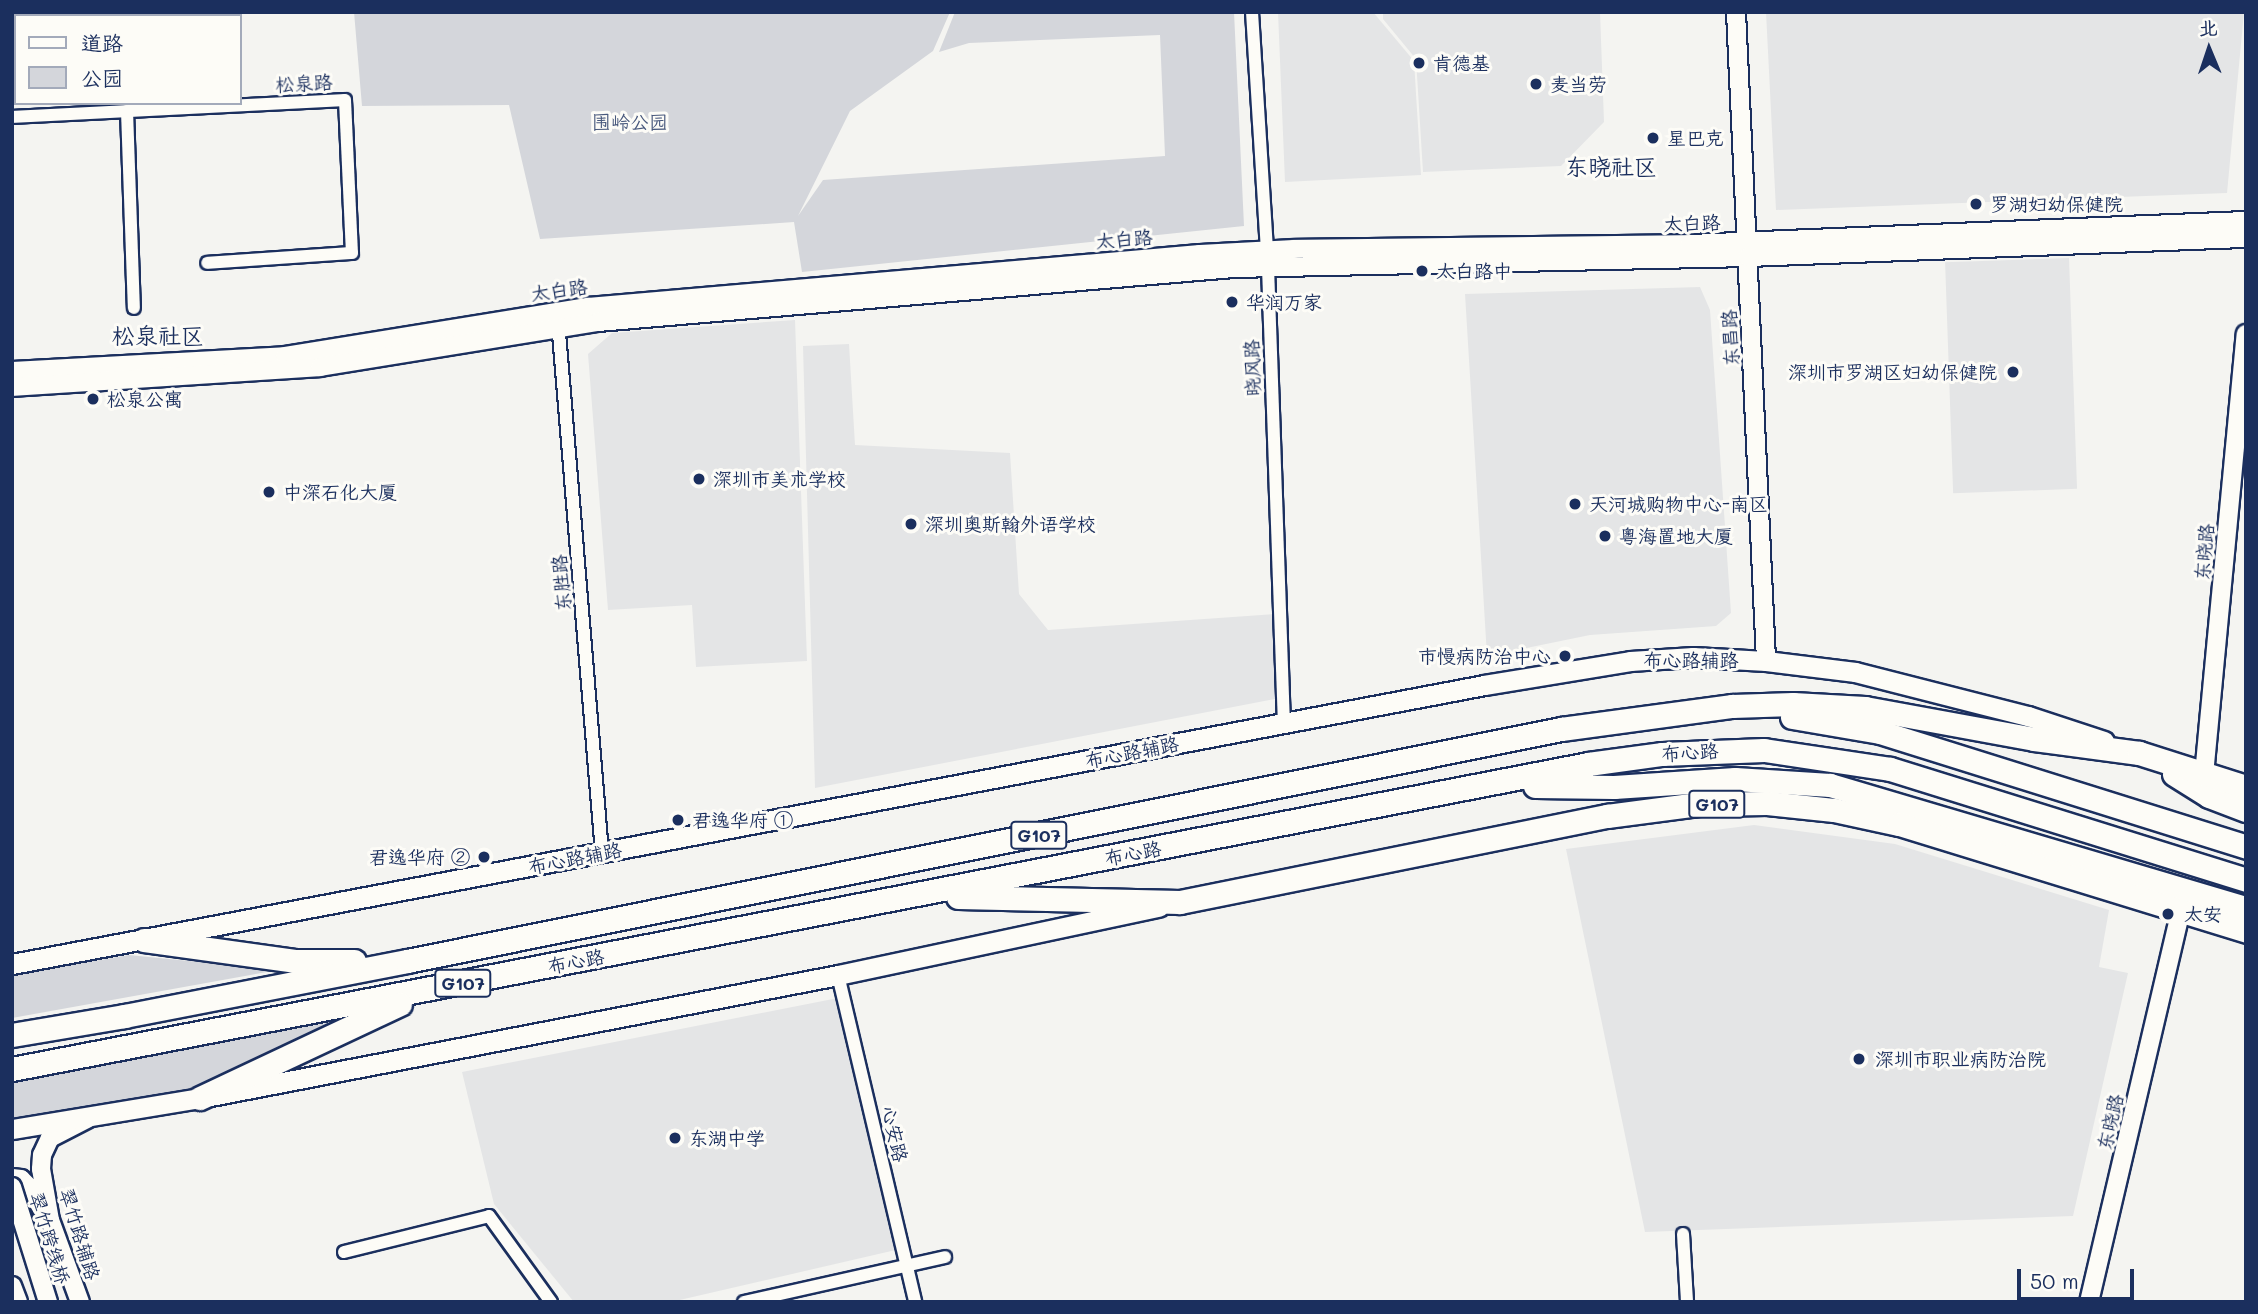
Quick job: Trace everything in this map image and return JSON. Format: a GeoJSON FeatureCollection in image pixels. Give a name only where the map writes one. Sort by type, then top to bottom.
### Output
{"type":"FeatureCollection","features":[{"type":"Feature","properties":{"kind":"highway","name":"布心路"},"geometry":{"type":"LineString","coordinates":[[12,1035],[407,961],[1561,729],[1732,706],[1826,705],[1865,708],[2034,738],[2139,753]]}},
{"type":"Feature","properties":{"kind":"highway","name":"布心路"},"geometry":{"type":"LineString","coordinates":[[1672,715],[1770,715],[1880,732],[2246,847]]}},
{"type":"Feature","properties":{"kind":"highway","name":"布心路"},"geometry":{"type":"LineString","coordinates":[[12,1069],[1475,787],[1661,754],[1732,750],[1795,753],[1890,769],[2246,880]]}},
{"type":"Feature","properties":{"kind":"highway","name":"布心路辅路"},"geometry":{"type":"LineString","coordinates":[[2139,753],[2246,787]]}},
{"type":"Feature","properties":{"kind":"highway"},"geometry":{"type":"LineString","coordinates":[[2139,753],[2209,796],[2246,810]]}},
{"type":"Feature","properties":{"kind":"highway"},"geometry":{"type":"LineString","coordinates":[[1475,787],[1614,787],[1735,779],[1816,783],[1866,794],[2246,908]]}},
{"type":"Feature","properties":{"kind":"highway","name":"G107"},"geometry":{"type":"LineString","coordinates":[[912,896],[1180,902],[1607,816],[1698,804],[1767,803],[1834,810],[1899,824],[2246,931]]}},
{"type":"Feature","properties":{"kind":"highway"},"geometry":{"type":"LineString","coordinates":[[144,940],[295,961],[407,961]]}},
{"type":"Feature","properties":{"kind":"highway"},"geometry":{"type":"LineString","coordinates":[[200,1098],[432,989]]}},
{"type":"Feature","properties":{"kind":"main road","name":"东昌路"},"geometry":{"type":"LineString","coordinates":[[1736,12],[1766,661]]}},
{"type":"Feature","properties":{"kind":"main road","name":"太白路"},"geometry":{"type":"LineString","coordinates":[[1747,249],[2246,221]]}},
{"type":"Feature","properties":{"kind":"main road","name":"太白路"},"geometry":{"type":"LineString","coordinates":[[12,371],[327,351],[558,319],[1143,275],[1268,259],[2246,238]]}},
{"type":"Feature","properties":{"kind":"main road","name":"太白路"},"geometry":{"type":"LineString","coordinates":[[12,387],[320,367],[558,319]]}},
{"type":"Feature","properties":{"kind":"main road","name":"东晓路"},"geometry":{"type":"LineString","coordinates":[[2204,775],[2246,334]]}},
{"type":"Feature","properties":{"kind":"main road","name":"布心路辅路"},"geometry":{"type":"LineString","coordinates":[[17,962],[1284,723],[1630,661],[1693,657],[1766,661],[1854,672],[1947,694],[2139,753]]}},
{"type":"Feature","properties":{"kind":"main road"},"geometry":{"type":"LineString","coordinates":[[12,1129],[200,1098],[838,975],[1180,902]]}},
{"type":"Feature","properties":{"kind":"main road","name":"东晓路"},"geometry":{"type":"LineString","coordinates":[[2089,1302],[2180,911]]}},
{"type":"Feature","properties":{"kind":"main road","name":"翠竹路辅路"},"geometry":{"type":"LineString","coordinates":[[79,1302],[50,1220],[43,1188],[41,1155],[50,1138],[88,1118]]}},
{"type":"Feature","properties":{"kind":"main road"},"geometry":{"type":"LineString","coordinates":[[12,1178],[21,1179],[29,1187],[50,1220]]}},
{"type":"Feature","properties":{"kind":"main road","name":"翠竹跨线桥"},"geometry":{"type":"LineString","coordinates":[[12,1187],[48,1302]]}},
{"type":"Feature","properties":{"kind":"main road","name":"翠竹跨线桥"},"geometry":{"type":"LineString","coordinates":[[12,1227],[38,1302]]}},
{"type":"Feature","properties":{"kind":"main road"},"geometry":{"type":"LineString","coordinates":[[12,1286],[18,1302]]}},
{"type":"Feature","properties":{"kind":"street","name":"晓风路"},"geometry":{"type":"LineString","coordinates":[[1252,12],[1268,259],[1284,723]]}},
{"type":"Feature","properties":{"kind":"street","name":"松泉路"},"geometry":{"type":"LineString","coordinates":[[12,117],[64,109],[127,111],[345,100],[352,253],[207,263]]}},
{"type":"Feature","properties":{"kind":"street"},"geometry":{"type":"LineString","coordinates":[[127,111],[134,308]]}},
{"type":"Feature","properties":{"kind":"street","name":"东胜路"},"geometry":{"type":"LineString","coordinates":[[558,319],[602,853]]}},
{"type":"Feature","properties":{"kind":"street","name":"心安路"},"geometry":{"type":"LineString","coordinates":[[838,975],[915,1302]]}},
{"type":"Feature","properties":{"kind":"street"},"geometry":{"type":"LineString","coordinates":[[344,1252],[489,1216],[551,1302]]}},
{"type":"Feature","properties":{"kind":"street"},"geometry":{"type":"LineString","coordinates":[[1683,1234],[1687,1302]]}},
{"type":"Feature","properties":{"kind":"street"},"geometry":{"type":"LineString","coordinates":[[744,1302],[945,1257]]}},
{"type":"Feature","properties":{"kind":"shaded area"},"geometry":{"type":"Polygon","coordinates":[[[1278,12],[1373,12],[1414,61],[1421,175],[1285,182],[1278,12]]]}},
{"type":"Feature","properties":{"kind":"shaded area"},"geometry":{"type":"Polygon","coordinates":[[[1383,12],[1600,12],[1604,122],[1561,166],[1423,172],[1416,59],[1383,19],[1383,12]]]}},
{"type":"Feature","properties":{"kind":"shaded area"},"geometry":{"type":"Polygon","coordinates":[[[1766,12],[2244,12],[2227,193],[1776,210],[1766,12]]]}},
{"type":"Feature","properties":{"kind":"shaded area","name":"深圳市罗湖区妇幼保健院"},"geometry":{"type":"Polygon","coordinates":[[[2069,258],[2077,489],[1953,493],[1945,262],[2069,258]]]}},
{"type":"Feature","properties":{"kind":"shaded area","name":"天河城购物中心-南区"},"geometry":{"type":"Polygon","coordinates":[[[1700,287],[1710,310],[1731,613],[1716,626],[1590,635],[1487,656],[1465,294],[1700,287]]]}},
{"type":"Feature","properties":{"kind":"shaded area","name":"深圳市美术学校"},"geometry":{"type":"Polygon","coordinates":[[[795,320],[807,661],[696,667],[692,605],[608,610],[588,354],[612,333],[795,320]]]}},
{"type":"Feature","properties":{"kind":"shaded area","name":"深圳奥斯翰外语学校"},"geometry":{"type":"Polygon","coordinates":[[[849,344],[855,445],[1010,453],[1019,594],[1048,630],[1274,614],[1275,699],[815,788],[803,346],[849,344]]]}},
{"type":"Feature","properties":{"kind":"shaded area","name":"深圳市职业病防治院"},"geometry":{"type":"Polygon","coordinates":[[[1754,825],[1895,844],[2109,910],[2099,967],[2128,973],[2073,1216],[1645,1232],[1566,849],[1754,825]]]}},
{"type":"Feature","properties":{"kind":"shaded area","name":"东湖中学"},"geometry":{"type":"Polygon","coordinates":[[[838,998],[900,1249],[671,1302],[574,1302],[494,1204],[462,1072],[838,998]]]}},
{"type":"Feature","properties":{"kind":"green space","name":"围岭公园"},"geometry":{"type":"Polygon","coordinates":[[[354,12],[950,12],[933,51],[850,111],[798,216],[823,180],[1165,156],[1160,35],[969,43],[939,52],[955,12],[1234,12],[1244,226],[802,272],[794,222],[540,239],[509,105],[362,106],[354,12]]]}},
{"type":"Feature","properties":{"kind":"green space"},"geometry":{"type":"Polygon","coordinates":[[[129,955],[278,970],[12,1018],[12,975],[129,955]]]}},
{"type":"Feature","properties":{"kind":"green space"},"geometry":{"type":"Polygon","coordinates":[[[349,1019],[192,1095],[12,1122],[12,1079],[349,1019]]]}},
{"type":"Feature","properties":{"kind":"place","name":"肯德基"},"geometry":{"type":"Point","coordinates":[1419,63]}},
{"type":"Feature","properties":{"kind":"place","name":"麦当劳"},"geometry":{"type":"Point","coordinates":[1536,84]}},
{"type":"Feature","properties":{"kind":"place","name":"星巴克"},"geometry":{"type":"Point","coordinates":[1653,138]}},
{"type":"Feature","properties":{"kind":"place","name":"罗湖妇幼保健院"},"geometry":{"type":"Point","coordinates":[1976,204]}},
{"type":"Feature","properties":{"kind":"place","name":"太白路中"},"geometry":{"type":"Point","coordinates":[1422,271]}},
{"type":"Feature","properties":{"kind":"place","name":"华润万家"},"geometry":{"type":"Point","coordinates":[1232,302]}},
{"type":"Feature","properties":{"kind":"place","name":"深圳市罗湖区妇幼保健院"},"geometry":{"type":"Point","coordinates":[2013,372]}},
{"type":"Feature","properties":{"kind":"place","name":"松泉公寓"},"geometry":{"type":"Point","coordinates":[93,399]}},
{"type":"Feature","properties":{"kind":"place","name":"深圳市美术学校"},"geometry":{"type":"Point","coordinates":[699,479]}},
{"type":"Feature","properties":{"kind":"place","name":"中深石化大厦"},"geometry":{"type":"Point","coordinates":[269,492]}},
{"type":"Feature","properties":{"kind":"place","name":"天河城购物中心-南区"},"geometry":{"type":"Point","coordinates":[1575,504]}},
{"type":"Feature","properties":{"kind":"place","name":"深圳奥斯翰外语学校"},"geometry":{"type":"Point","coordinates":[911,524]}},
{"type":"Feature","properties":{"kind":"place","name":"粤海置地大厦"},"geometry":{"type":"Point","coordinates":[1605,536]}},
{"type":"Feature","properties":{"kind":"place","name":"市慢病防治中心"},"geometry":{"type":"Point","coordinates":[1565,656]}},
{"type":"Feature","properties":{"kind":"place","name":"君逸华府 ①"},"geometry":{"type":"Point","coordinates":[678,820]}},
{"type":"Feature","properties":{"kind":"place","name":"君逸华府 ②"},"geometry":{"type":"Point","coordinates":[484,857]}},
{"type":"Feature","properties":{"kind":"place","name":"太安"},"geometry":{"type":"Point","coordinates":[2168,914]}},
{"type":"Feature","properties":{"kind":"place","name":"深圳市职业病防治院"},"geometry":{"type":"Point","coordinates":[1859,1059]}},
{"type":"Feature","properties":{"kind":"place","name":"东湖中学"},"geometry":{"type":"Point","coordinates":[675,1138]}},
{"type":"Feature","properties":{"kind":"district","name":"东晓社区"},"geometry":{"type":"Point","coordinates":[1611,166]}},
{"type":"Feature","properties":{"kind":"district","name":"松泉社区"},"geometry":{"type":"Point","coordinates":[158,335]}}]}
